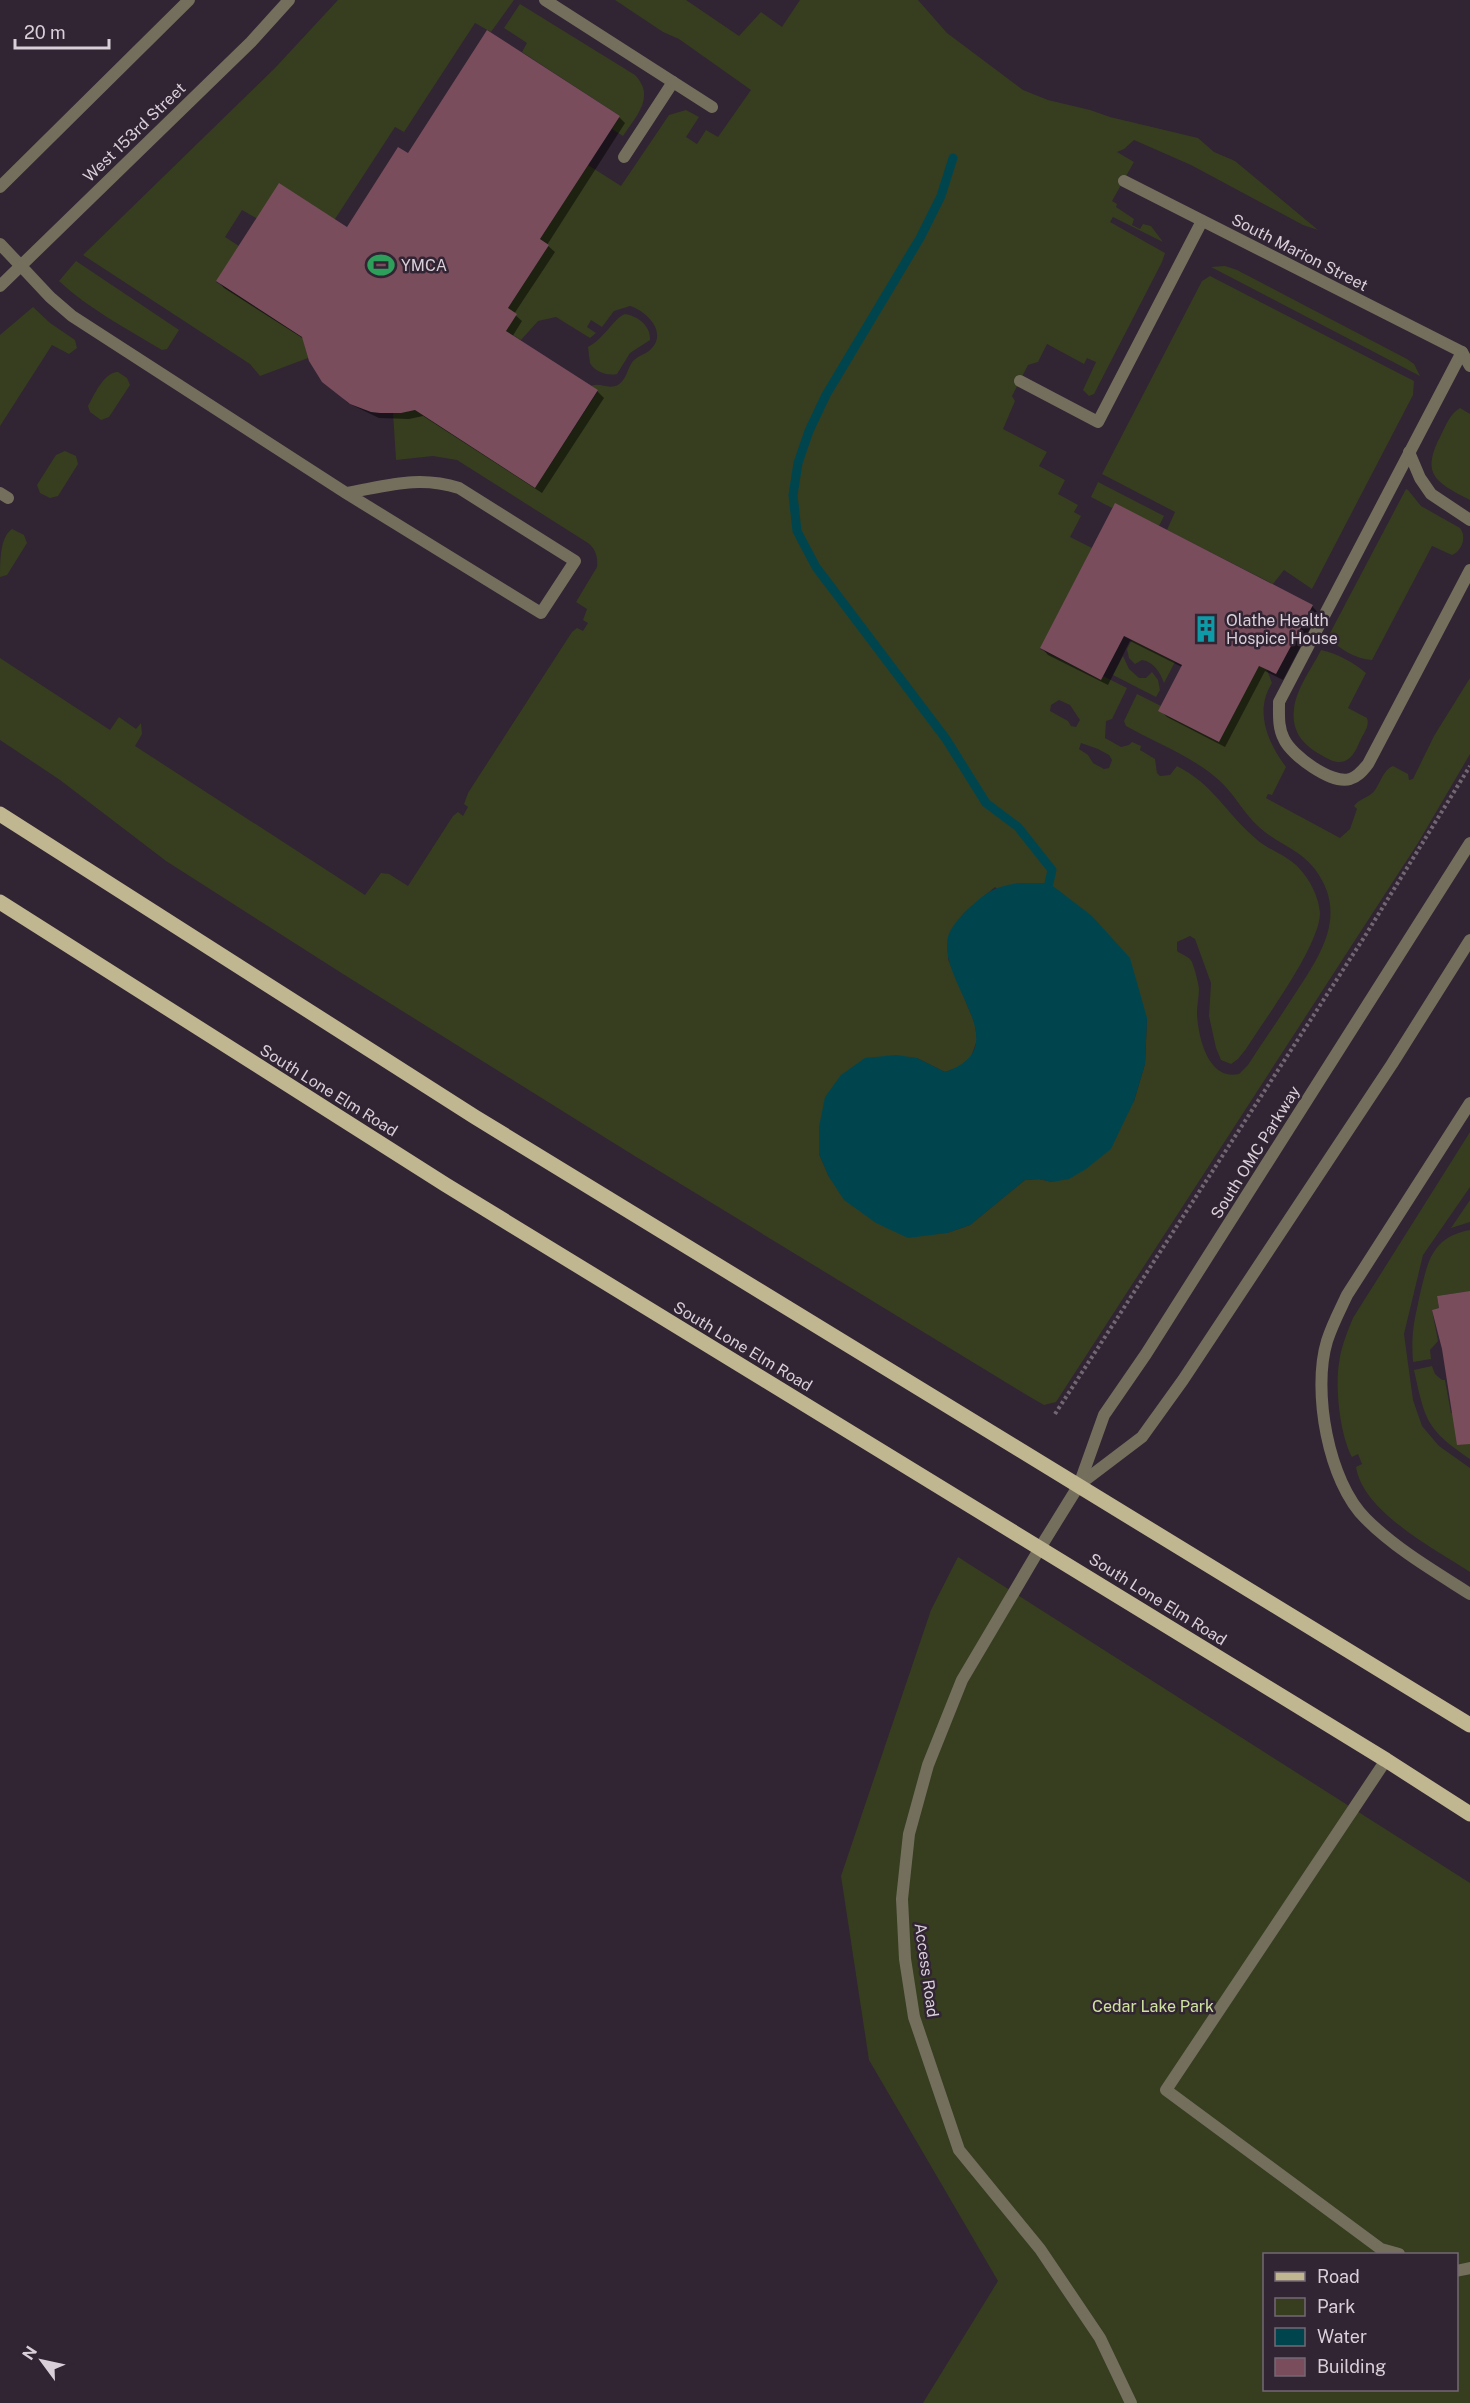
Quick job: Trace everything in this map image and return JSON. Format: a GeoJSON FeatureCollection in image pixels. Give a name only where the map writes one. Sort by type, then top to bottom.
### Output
{"type":"FeatureCollection","features":[{"type":"Feature","properties":{"kind":"main road"},"geometry":{"type":"LineString","coordinates":[[0,814],[475,1117],[1470,1725]]}},
{"type":"Feature","properties":{"kind":"main road","name":"South Lone Elm Road"},"geometry":{"type":"LineString","coordinates":[[0,902],[446,1185],[1386,1760],[1470,1814]]}},
{"type":"Feature","properties":{"kind":"street"},"geometry":{"type":"LineString","coordinates":[[0,187],[189,0]]}},
{"type":"Feature","properties":{"kind":"street","name":"West 153rd Street"},"geometry":{"type":"LineString","coordinates":[[0,286],[251,42],[289,0]]}},
{"type":"Feature","properties":{"kind":"street"},"geometry":{"type":"LineString","coordinates":[[545,0],[712,107]]}},
{"type":"Feature","properties":{"kind":"street"},"geometry":{"type":"LineString","coordinates":[[624,158],[674,82]]}},
{"type":"Feature","properties":{"kind":"street","name":"South Marion Street"},"geometry":{"type":"LineString","coordinates":[[1124,181],[1466,351]]}},
{"type":"Feature","properties":{"kind":"street"},"geometry":{"type":"LineString","coordinates":[[1020,381],[1098,422],[1202,221]]}},
{"type":"Feature","properties":{"kind":"street"},"geometry":{"type":"LineString","coordinates":[[0,244],[50,297],[72,316],[346,493],[541,613],[575,561],[459,488],[440,482],[414,481],[346,493]]}},
{"type":"Feature","properties":{"kind":"street"},"geometry":{"type":"LineString","coordinates":[[1466,351],[1470,366]]}},
{"type":"Feature","properties":{"kind":"street"},"geometry":{"type":"LineString","coordinates":[[1466,351],[1409,452],[1279,702],[1282,737],[1291,751],[1304,762],[1343,780],[1351,779],[1360,773],[1368,764],[1470,570]]}},
{"type":"Feature","properties":{"kind":"street"},"geometry":{"type":"LineString","coordinates":[[1409,452],[1420,478],[1431,494],[1470,520]]}},
{"type":"Feature","properties":{"kind":"street","name":"South OMC Parkway"},"geometry":{"type":"LineString","coordinates":[[1040,1548],[1079,1485],[1104,1414],[1146,1354],[1470,843]]}},
{"type":"Feature","properties":{"kind":"street","name":"South OMC Parkway"},"geometry":{"type":"LineString","coordinates":[[1079,1485],[1142,1437],[1183,1380],[1392,1064],[1470,940]]}},
{"type":"Feature","properties":{"kind":"street"},"geometry":{"type":"LineString","coordinates":[[1470,1103],[1347,1295],[1326,1343],[1323,1370],[1325,1427],[1330,1453],[1350,1498],[1364,1518],[1386,1536],[1470,1594]]}},
{"type":"Feature","properties":{"kind":"street","name":"Access Road"},"geometry":{"type":"LineString","coordinates":[[1040,1548],[962,1680],[928,1765],[909,1834],[902,1899],[905,1959],[914,2017],[959,2150],[1040,2249],[1100,2338],[1131,2403]]}},
{"type":"Feature","properties":{"kind":"street"},"geometry":{"type":"LineString","coordinates":[[1386,1760],[1166,2090],[1381,2249],[1395,2253]]}},
{"type":"Feature","properties":{"kind":"path"},"geometry":{"type":"LineString","coordinates":[[1055,1414],[1365,936],[1470,766]]}},
{"type":"Feature","properties":{"kind":"green space"},"geometry":{"type":"Polygon","coordinates":[[[338,0],[514,0],[491,32],[475,23],[404,132],[395,127],[335,219],[256,218],[242,210],[225,237],[239,246],[216,282],[303,338],[308,358],[260,376],[250,364],[83,255],[275,68],[338,0]]]}},
{"type":"Feature","properties":{"kind":"green space"},"geometry":{"type":"Polygon","coordinates":[[[615,0],[686,0],[739,36],[761,12],[782,27],[800,0],[918,0],[947,33],[1023,90],[1048,100],[1198,138],[1214,152],[1235,161],[1318,230],[1303,225],[1191,165],[1134,140],[1117,152],[1134,162],[1112,201],[1117,204],[1116,207],[1134,219],[1132,225],[1140,229],[1143,224],[1151,226],[1163,242],[1113,217],[1110,222],[1165,253],[1162,262],[1094,394],[1089,396],[1083,390],[1096,362],[1087,358],[1084,364],[1047,344],[1038,362],[1028,365],[1012,396],[1015,401],[1003,429],[1047,452],[1039,466],[1065,480],[1058,494],[1078,505],[1074,512],[1081,516],[1070,537],[1092,548],[1040,649],[1101,680],[1103,676],[1127,688],[1112,719],[1106,721],[1105,738],[1121,747],[1132,742],[1141,746],[1140,750],[1155,759],[1157,773],[1160,776],[1170,775],[1177,766],[1190,773],[1210,790],[1244,828],[1299,868],[1316,895],[1320,913],[1318,927],[1302,962],[1246,1049],[1231,1064],[1221,1060],[1216,1048],[1209,1016],[1211,983],[1195,939],[1190,936],[1177,942],[1177,951],[1192,962],[1197,979],[1199,989],[1197,1013],[1203,1045],[1212,1064],[1220,1071],[1239,1074],[1248,1065],[1286,1008],[1320,952],[1330,920],[1330,903],[1325,886],[1308,861],[1259,827],[1221,782],[1188,758],[1126,726],[1124,721],[1137,694],[1161,706],[1159,711],[1219,742],[1259,665],[1267,670],[1272,683],[1264,705],[1264,716],[1269,737],[1286,767],[1272,795],[1268,794],[1266,798],[1340,838],[1350,829],[1357,809],[1354,806],[1373,793],[1384,773],[1390,768],[1393,766],[1408,774],[1409,780],[1413,779],[1434,736],[1470,678],[1470,754],[1418,843],[1056,1402],[1044,1405],[1030,1397],[633,1155],[343,974],[166,861],[60,780],[0,740],[0,658],[110,730],[119,717],[136,729],[141,723],[142,734],[135,746],[365,895],[381,873],[389,874],[408,886],[453,816],[458,812],[463,816],[468,807],[464,804],[468,793],[572,632],[577,628],[583,631],[588,623],[583,620],[587,609],[576,602],[597,567],[597,560],[591,545],[457,460],[433,456],[396,460],[393,413],[415,410],[535,488],[598,391],[591,386],[618,385],[633,361],[652,348],[657,335],[653,322],[642,312],[630,306],[614,311],[602,327],[591,320],[587,327],[596,333],[590,338],[556,317],[538,321],[521,340],[497,325],[549,245],[540,239],[588,165],[621,186],[669,115],[686,110],[699,117],[686,137],[697,144],[706,130],[718,137],[751,90],[679,39],[663,32],[615,0]],[[1059,700],[1051,705],[1050,711],[1076,727],[1080,720],[1070,705],[1059,700]],[[1081,743],[1079,749],[1088,755],[1093,763],[1104,769],[1109,768],[1112,760],[1109,755],[1081,743]],[[995,887],[963,914],[948,959],[975,1024],[977,1040],[971,1057],[959,1067],[945,1072],[917,1058],[819,1127],[819,1154],[829,1177],[947,1233],[970,1225],[1025,1180],[1039,1179],[1052,1182],[1134,1101],[1145,1064],[1147,1018],[995,887]]]}},
{"type":"Feature","properties":{"kind":"green space"},"geometry":{"type":"Polygon","coordinates":[[[520,4],[635,75],[644,91],[644,99],[638,114],[623,136],[612,129],[620,116],[522,52],[527,43],[504,28],[520,4]]]}},
{"type":"Feature","properties":{"kind":"green space"},"geometry":{"type":"Polygon","coordinates":[[[76,261],[179,330],[167,349],[162,350],[109,318],[83,301],[59,281],[76,261]]]}},
{"type":"Feature","properties":{"kind":"green space"},"geometry":{"type":"Polygon","coordinates":[[[1225,266],[1237,270],[1407,359],[1414,364],[1420,376],[1211,267],[1225,266]]]}},
{"type":"Feature","properties":{"kind":"green space"},"geometry":{"type":"Polygon","coordinates":[[[1210,276],[1414,381],[1413,395],[1312,589],[1284,570],[1273,584],[1167,530],[1175,512],[1102,474],[1202,281],[1210,276]]]}},
{"type":"Feature","properties":{"kind":"green space"},"geometry":{"type":"Polygon","coordinates":[[[33,307],[50,323],[75,340],[77,348],[69,354],[52,345],[0,426],[0,335],[33,307]]]}},
{"type":"Feature","properties":{"kind":"green space"},"geometry":{"type":"Polygon","coordinates":[[[625,314],[635,317],[646,326],[650,340],[630,353],[617,374],[602,373],[590,363],[588,347],[625,314]]]}},
{"type":"Feature","properties":{"kind":"green space"},"geometry":{"type":"Polygon","coordinates":[[[118,372],[127,378],[130,385],[109,417],[101,420],[90,412],[88,406],[104,380],[118,372]]]}},
{"type":"Feature","properties":{"kind":"green space"},"geometry":{"type":"Polygon","coordinates":[[[1460,408],[1470,414],[1470,500],[1440,482],[1432,468],[1435,449],[1441,435],[1451,417],[1460,408]]]}},
{"type":"Feature","properties":{"kind":"green space"},"geometry":{"type":"Polygon","coordinates":[[[65,451],[76,456],[78,464],[58,496],[50,498],[40,493],[37,485],[56,455],[65,451]]]}},
{"type":"Feature","properties":{"kind":"green space"},"geometry":{"type":"Polygon","coordinates":[[[1098,482],[1164,516],[1159,526],[1115,504],[1112,508],[1091,497],[1098,482]]]}},
{"type":"Feature","properties":{"kind":"green space"},"geometry":{"type":"Polygon","coordinates":[[[1406,489],[1421,506],[1460,528],[1463,535],[1462,543],[1452,555],[1432,546],[1372,660],[1360,658],[1337,646],[1328,637],[1406,489]]]}},
{"type":"Feature","properties":{"kind":"green space"},"geometry":{"type":"Polygon","coordinates":[[[12,529],[24,535],[27,543],[7,575],[0,577],[3,543],[12,529]]]}},
{"type":"Feature","properties":{"kind":"green space"},"geometry":{"type":"Polygon","coordinates":[[[1132,640],[1175,662],[1164,683],[1153,665],[1142,660],[1135,664],[1129,658],[1127,649],[1132,640]]]}},
{"type":"Feature","properties":{"kind":"green space"},"geometry":{"type":"Polygon","coordinates":[[[1321,650],[1345,659],[1366,673],[1348,708],[1367,718],[1367,726],[1353,754],[1342,762],[1331,760],[1310,748],[1300,737],[1295,725],[1295,701],[1321,650]]]}},
{"type":"Feature","properties":{"kind":"green space"},"geometry":{"type":"Polygon","coordinates":[[[1123,656],[1129,669],[1139,678],[1146,678],[1152,672],[1158,680],[1160,690],[1156,697],[1113,675],[1123,656]]]}},
{"type":"Feature","properties":{"kind":"green space"},"geometry":{"type":"Polygon","coordinates":[[[1470,1132],[1470,1187],[1423,1255],[1404,1334],[1413,1400],[1422,1426],[1439,1446],[1470,1468],[1470,1572],[1402,1528],[1372,1499],[1361,1483],[1356,1467],[1362,1464],[1358,1454],[1352,1457],[1344,1437],[1338,1373],[1344,1340],[1353,1318],[1470,1132]]]}},
{"type":"Feature","properties":{"kind":"green space"},"geometry":{"type":"Polygon","coordinates":[[[1470,1200],[1470,1222],[1451,1228],[1470,1200]]]}},
{"type":"Feature","properties":{"kind":"green space"},"geometry":{"type":"Polygon","coordinates":[[[1470,1230],[1470,1291],[1437,1296],[1439,1308],[1432,1310],[1438,1341],[1430,1350],[1431,1359],[1413,1362],[1412,1343],[1415,1320],[1429,1261],[1447,1238],[1470,1230]]]}},
{"type":"Feature","properties":{"kind":"green space"},"geometry":{"type":"Polygon","coordinates":[[[1432,1366],[1435,1374],[1445,1380],[1451,1413],[1457,1412],[1470,1421],[1470,1459],[1455,1449],[1436,1431],[1425,1412],[1414,1370],[1432,1366]]]}},
{"type":"Feature","properties":{"kind":"green space","name":"Cedar Lake Park"},"geometry":{"type":"Polygon","coordinates":[[[958,1557],[1470,1883],[1470,2403],[923,2403],[998,2281],[869,2060],[841,1876],[931,1610],[958,1557]]]}},
{"type":"Feature","properties":{"kind":"water"},"geometry":{"type":"Polygon","coordinates":[[[1018,883],[1049,883],[1092,916],[1130,958],[1147,1018],[1145,1064],[1134,1101],[1111,1149],[1086,1169],[1069,1179],[1052,1182],[1039,1179],[1025,1180],[970,1225],[947,1233],[908,1238],[876,1223],[844,1200],[829,1177],[819,1154],[819,1127],[825,1097],[841,1075],[865,1058],[896,1055],[917,1058],[945,1072],[966,1061],[975,1047],[976,1030],[953,974],[948,955],[948,937],[959,919],[985,895],[995,889],[1018,883]]]}},
{"type":"Feature","properties":{"kind":"building","name":"YMCA"},"geometry":{"type":"Polygon","coordinates":[[[487,30],[620,116],[540,239],[549,245],[508,308],[517,314],[506,331],[598,390],[535,488],[415,410],[380,413],[350,404],[322,382],[309,361],[302,337],[216,281],[279,183],[347,227],[398,147],[408,153],[487,30]]]}},
{"type":"Feature","properties":{"kind":"building","name":"Olathe Health Hospice House"},"geometry":{"type":"Polygon","coordinates":[[[1115,503],[1313,605],[1276,674],[1259,666],[1219,742],[1158,711],[1182,665],[1124,636],[1101,680],[1040,648],[1115,503]]]}},
{"type":"Feature","properties":{"kind":"building"},"geometry":{"type":"Polygon","coordinates":[[[1470,1291],[1470,1444],[1457,1445],[1442,1349],[1432,1310],[1439,1308],[1437,1296],[1470,1291]]]}},
{"type":"Feature","properties":{"kind":"waterway"},"geometry":{"type":"LineString","coordinates":[[953,158],[941,196],[920,238],[826,395],[809,431],[798,463],[793,495],[797,531],[816,567],[946,739],[986,803],[1018,827],[1052,870],[1049,883]]}},
{"type":"Feature","properties":{"kind":"place","name":"YMCA"},"geometry":{"type":"Point","coordinates":[381,265]}},
{"type":"Feature","properties":{"kind":"place","name":"Olathe Health Hospice House"},"geometry":{"type":"Point","coordinates":[1206,629]}}]}
